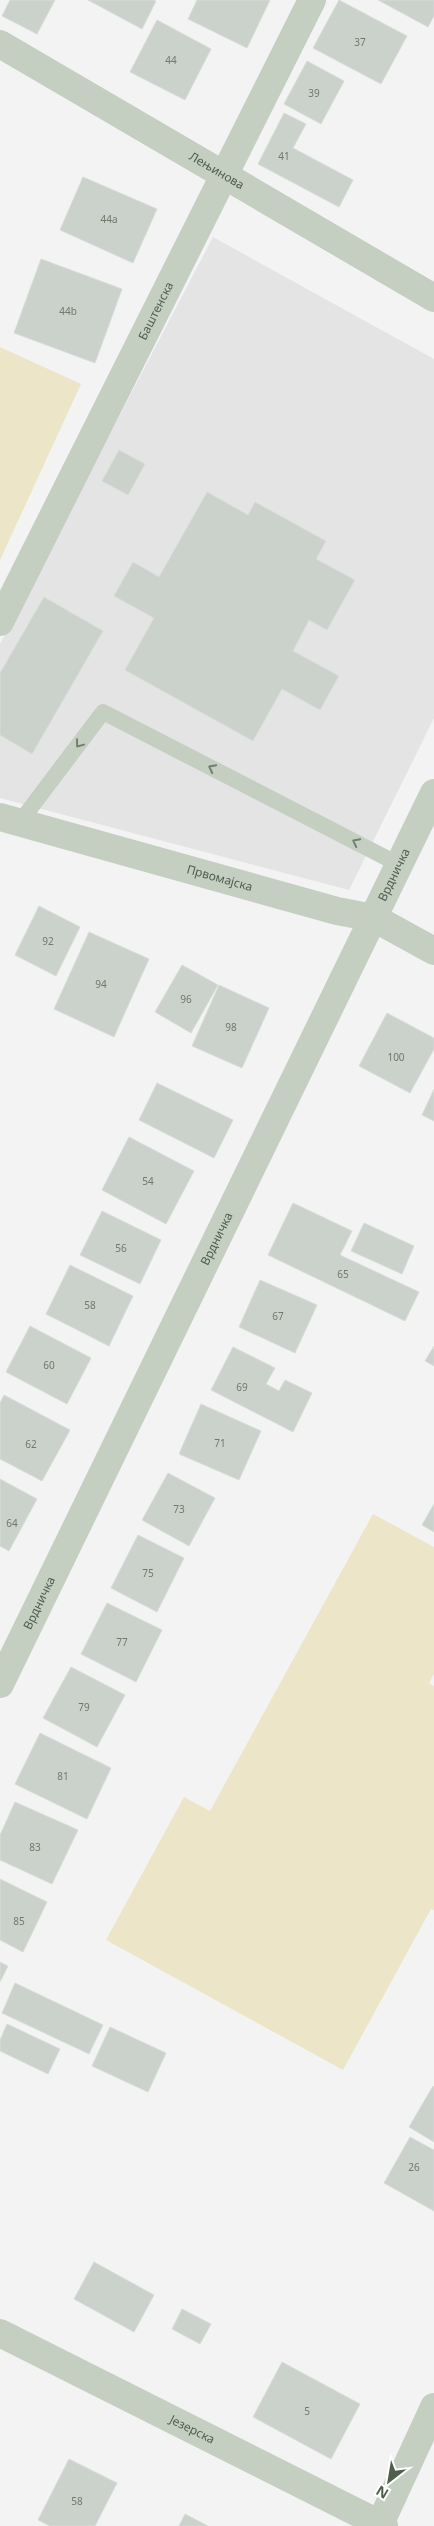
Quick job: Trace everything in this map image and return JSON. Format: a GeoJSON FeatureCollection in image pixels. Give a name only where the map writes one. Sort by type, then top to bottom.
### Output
{"type":"FeatureCollection","features":[{"type":"Feature","properties":{"kind":"street","name":"Баштенска"},"geometry":{"type":"LineString","coordinates":[[0,622],[312,0]]}},
{"type":"Feature","properties":{"kind":"street","name":"Лењинова"},"geometry":{"type":"LineString","coordinates":[[0,44],[434,298]]}},
{"type":"Feature","properties":{"kind":"street","name":"Врдничка"},"geometry":{"type":"LineString","coordinates":[[0,1684],[434,793]]}},
{"type":"Feature","properties":{"kind":"street","name":"Првомајска"},"geometry":{"type":"LineString","coordinates":[[10,820],[337,911],[374,918],[434,951]]}},
{"type":"Feature","properties":{"kind":"street","name":"Језерска"},"geometry":{"type":"LineString","coordinates":[[0,2333],[382,2525]]}},
{"type":"Feature","properties":{"kind":"street"},"geometry":{"type":"LineString","coordinates":[[382,2525],[434,2408]]}},
{"type":"Feature","properties":{"kind":"lane"},"geometry":{"type":"LineString","coordinates":[[10,820],[103,712],[400,865]]}},
{"type":"Feature","properties":{"kind":"shaded area"},"geometry":{"type":"Polygon","coordinates":[[[213,237],[434,359],[434,718],[349,890],[0,798],[0,644],[213,237]]]}},
{"type":"Feature","properties":{"kind":"shaded area"},"geometry":{"type":"Polygon","coordinates":[[[0,347],[81,384],[0,560],[0,347]]]}},
{"type":"Feature","properties":{"kind":"shaded area"},"geometry":{"type":"Polygon","coordinates":[[[373,1514],[434,1547],[434,1674],[429,1683],[434,1686],[434,1910],[431,1909],[343,2070],[106,1940],[184,1797],[210,1811],[373,1514]]]}},
{"type":"Feature","properties":{"kind":"building"},"geometry":{"type":"Polygon","coordinates":[[[10,0],[55,0],[37,34],[2,16],[10,0]]]}},
{"type":"Feature","properties":{"kind":"building"},"geometry":{"type":"Polygon","coordinates":[[[88,0],[154,0],[156,1],[142,29],[88,0]]]}},
{"type":"Feature","properties":{"kind":"building"},"geometry":{"type":"Polygon","coordinates":[[[197,0],[270,0],[247,48],[188,19],[197,0]]]}},
{"type":"Feature","properties":{"kind":"building"},"geometry":{"type":"Polygon","coordinates":[[[339,0],[407,36],[381,84],[313,48],[339,0]]]}},
{"type":"Feature","properties":{"kind":"building"},"geometry":{"type":"Polygon","coordinates":[[[378,0],[434,0],[434,16],[428,27],[378,0]]]}},
{"type":"Feature","properties":{"kind":"building"},"geometry":{"type":"Polygon","coordinates":[[[157,20],[211,49],[185,100],[130,72],[157,20]]]}},
{"type":"Feature","properties":{"kind":"building"},"geometry":{"type":"Polygon","coordinates":[[[307,61],[344,81],[321,124],[284,104],[307,61]]]}},
{"type":"Feature","properties":{"kind":"building"},"geometry":{"type":"Polygon","coordinates":[[[284,113],[306,124],[293,148],[353,180],[339,207],[258,164],[284,113]]]}},
{"type":"Feature","properties":{"kind":"building"},"geometry":{"type":"Polygon","coordinates":[[[83,177],[157,209],[133,263],[60,230],[83,177]]]}},
{"type":"Feature","properties":{"kind":"building"},"geometry":{"type":"Polygon","coordinates":[[[41,259],[122,289],[95,363],[14,333],[41,259]]]}},
{"type":"Feature","properties":{"kind":"building"},"geometry":{"type":"Polygon","coordinates":[[[119,450],[145,464],[128,495],[102,481],[119,450]]]}},
{"type":"Feature","properties":{"kind":"building"},"geometry":{"type":"Polygon","coordinates":[[[207,492],[248,515],[255,502],[326,541],[316,559],[355,580],[327,630],[309,620],[293,651],[339,676],[320,710],[282,689],[253,741],[125,670],[154,618],[114,596],[133,562],[159,577],[207,492]]]}},
{"type":"Feature","properties":{"kind":"building"},"geometry":{"type":"Polygon","coordinates":[[[44,597],[103,631],[32,754],[0,735],[0,673],[44,597]]]}},
{"type":"Feature","properties":{"kind":"building"},"geometry":{"type":"Polygon","coordinates":[[[39,906],[80,927],[56,976],[15,955],[39,906]]]}},
{"type":"Feature","properties":{"kind":"building"},"geometry":{"type":"Polygon","coordinates":[[[89,932],[149,959],[114,1037],[54,1009],[89,932]]]}},
{"type":"Feature","properties":{"kind":"building"},"geometry":{"type":"Polygon","coordinates":[[[182,965],[218,985],[191,1033],[155,1012],[182,965]]]}},
{"type":"Feature","properties":{"kind":"building"},"geometry":{"type":"Polygon","coordinates":[[[219,985],[269,1008],[242,1068],[192,1046],[219,985]]]}},
{"type":"Feature","properties":{"kind":"building"},"geometry":{"type":"Polygon","coordinates":[[[387,1013],[434,1038],[434,1049],[410,1093],[359,1066],[387,1013]]]}},
{"type":"Feature","properties":{"kind":"building"},"geometry":{"type":"Polygon","coordinates":[[[157,1083],[233,1120],[214,1158],[139,1120],[157,1083]]]}},
{"type":"Feature","properties":{"kind":"building"},"geometry":{"type":"Polygon","coordinates":[[[434,1089],[434,1121],[422,1115],[434,1089]]]}},
{"type":"Feature","properties":{"kind":"building"},"geometry":{"type":"Polygon","coordinates":[[[129,1137],[194,1171],[166,1224],[102,1190],[129,1137]]]}},
{"type":"Feature","properties":{"kind":"building"},"geometry":{"type":"Polygon","coordinates":[[[293,1203],[352,1231],[340,1255],[419,1292],[405,1321],[268,1255],[293,1203]]]}},
{"type":"Feature","properties":{"kind":"building"},"geometry":{"type":"Polygon","coordinates":[[[102,1211],[161,1240],[140,1284],[80,1255],[102,1211]]]}},
{"type":"Feature","properties":{"kind":"building"},"geometry":{"type":"Polygon","coordinates":[[[364,1223],[414,1246],[402,1274],[351,1251],[364,1223]]]}},
{"type":"Feature","properties":{"kind":"building"},"geometry":{"type":"Polygon","coordinates":[[[70,1265],[133,1296],[109,1346],[46,1314],[70,1265]]]}},
{"type":"Feature","properties":{"kind":"building"},"geometry":{"type":"Polygon","coordinates":[[[260,1280],[317,1305],[295,1353],[239,1327],[260,1280]]]}},
{"type":"Feature","properties":{"kind":"building"},"geometry":{"type":"Polygon","coordinates":[[[30,1326],[91,1358],[67,1404],[6,1372],[30,1326]]]}},
{"type":"Feature","properties":{"kind":"building"},"geometry":{"type":"Polygon","coordinates":[[[434,1346],[434,1366],[425,1361],[434,1346]]]}},
{"type":"Feature","properties":{"kind":"building"},"geometry":{"type":"Polygon","coordinates":[[[233,1347],[275,1368],[266,1384],[279,1391],[285,1380],[312,1393],[293,1432],[211,1390],[233,1347]]]}},
{"type":"Feature","properties":{"kind":"building"},"geometry":{"type":"Polygon","coordinates":[[[4,1395],[70,1430],[42,1481],[0,1459],[0,1403],[4,1395]]]}},
{"type":"Feature","properties":{"kind":"building"},"geometry":{"type":"Polygon","coordinates":[[[201,1404],[261,1431],[239,1480],[179,1454],[201,1404]]]}},
{"type":"Feature","properties":{"kind":"building"},"geometry":{"type":"Polygon","coordinates":[[[168,1473],[215,1498],[189,1546],[142,1520],[168,1473]]]}},
{"type":"Feature","properties":{"kind":"building"},"geometry":{"type":"Polygon","coordinates":[[[0,1479],[37,1499],[9,1551],[0,1546],[0,1479]]]}},
{"type":"Feature","properties":{"kind":"building"},"geometry":{"type":"Polygon","coordinates":[[[434,1504],[434,1532],[422,1525],[434,1504]]]}},
{"type":"Feature","properties":{"kind":"building"},"geometry":{"type":"Polygon","coordinates":[[[138,1535],[184,1558],[157,1612],[111,1588],[138,1535]]]}},
{"type":"Feature","properties":{"kind":"building"},"geometry":{"type":"Polygon","coordinates":[[[107,1603],[162,1630],[136,1682],[81,1654],[107,1603]]]}},
{"type":"Feature","properties":{"kind":"building"},"geometry":{"type":"Polygon","coordinates":[[[71,1667],[125,1695],[97,1747],[43,1718],[71,1667]]]}},
{"type":"Feature","properties":{"kind":"building"},"geometry":{"type":"Polygon","coordinates":[[[40,1733],[111,1768],[87,1819],[15,1784],[40,1733]]]}},
{"type":"Feature","properties":{"kind":"building"},"geometry":{"type":"Polygon","coordinates":[[[15,1802],[78,1830],[52,1884],[0,1860],[0,1835],[15,1802]]]}},
{"type":"Feature","properties":{"kind":"building"},"geometry":{"type":"Polygon","coordinates":[[[0,1879],[47,1902],[23,1952],[0,1940],[0,1879]]]}},
{"type":"Feature","properties":{"kind":"building"},"geometry":{"type":"Polygon","coordinates":[[[0,1962],[8,1966],[0,1982],[0,1962]]]}},
{"type":"Feature","properties":{"kind":"building"},"geometry":{"type":"Polygon","coordinates":[[[15,1983],[103,2025],[89,2054],[2,2013],[15,1983]]]}},
{"type":"Feature","properties":{"kind":"building"},"geometry":{"type":"Polygon","coordinates":[[[7,2024],[60,2049],[48,2074],[0,2051],[0,2040],[7,2024]]]}},
{"type":"Feature","properties":{"kind":"building"},"geometry":{"type":"Polygon","coordinates":[[[110,2027],[166,2053],[148,2092],[92,2066],[110,2027]]]}},
{"type":"Feature","properties":{"kind":"building"},"geometry":{"type":"Polygon","coordinates":[[[434,2087],[434,2142],[409,2127],[434,2087]]]}},
{"type":"Feature","properties":{"kind":"building"},"geometry":{"type":"Polygon","coordinates":[[[410,2137],[434,2150],[434,2211],[384,2183],[410,2137]]]}},
{"type":"Feature","properties":{"kind":"building"},"geometry":{"type":"Polygon","coordinates":[[[94,2262],[154,2295],[134,2332],[74,2299],[94,2262]]]}},
{"type":"Feature","properties":{"kind":"building"},"geometry":{"type":"Polygon","coordinates":[[[182,2309],[211,2324],[200,2344],[172,2329],[182,2309]]]}},
{"type":"Feature","properties":{"kind":"building"},"geometry":{"type":"Polygon","coordinates":[[[282,2362],[360,2404],[331,2459],[253,2417],[282,2362]]]}},
{"type":"Feature","properties":{"kind":"building"},"geometry":{"type":"Polygon","coordinates":[[[69,2459],[117,2483],[95,2526],[50,2526],[38,2520],[69,2459]]]}},
{"type":"Feature","properties":{"kind":"building"},"geometry":{"type":"Polygon","coordinates":[[[185,2514],[208,2526],[179,2526],[185,2514]]]}}]}
